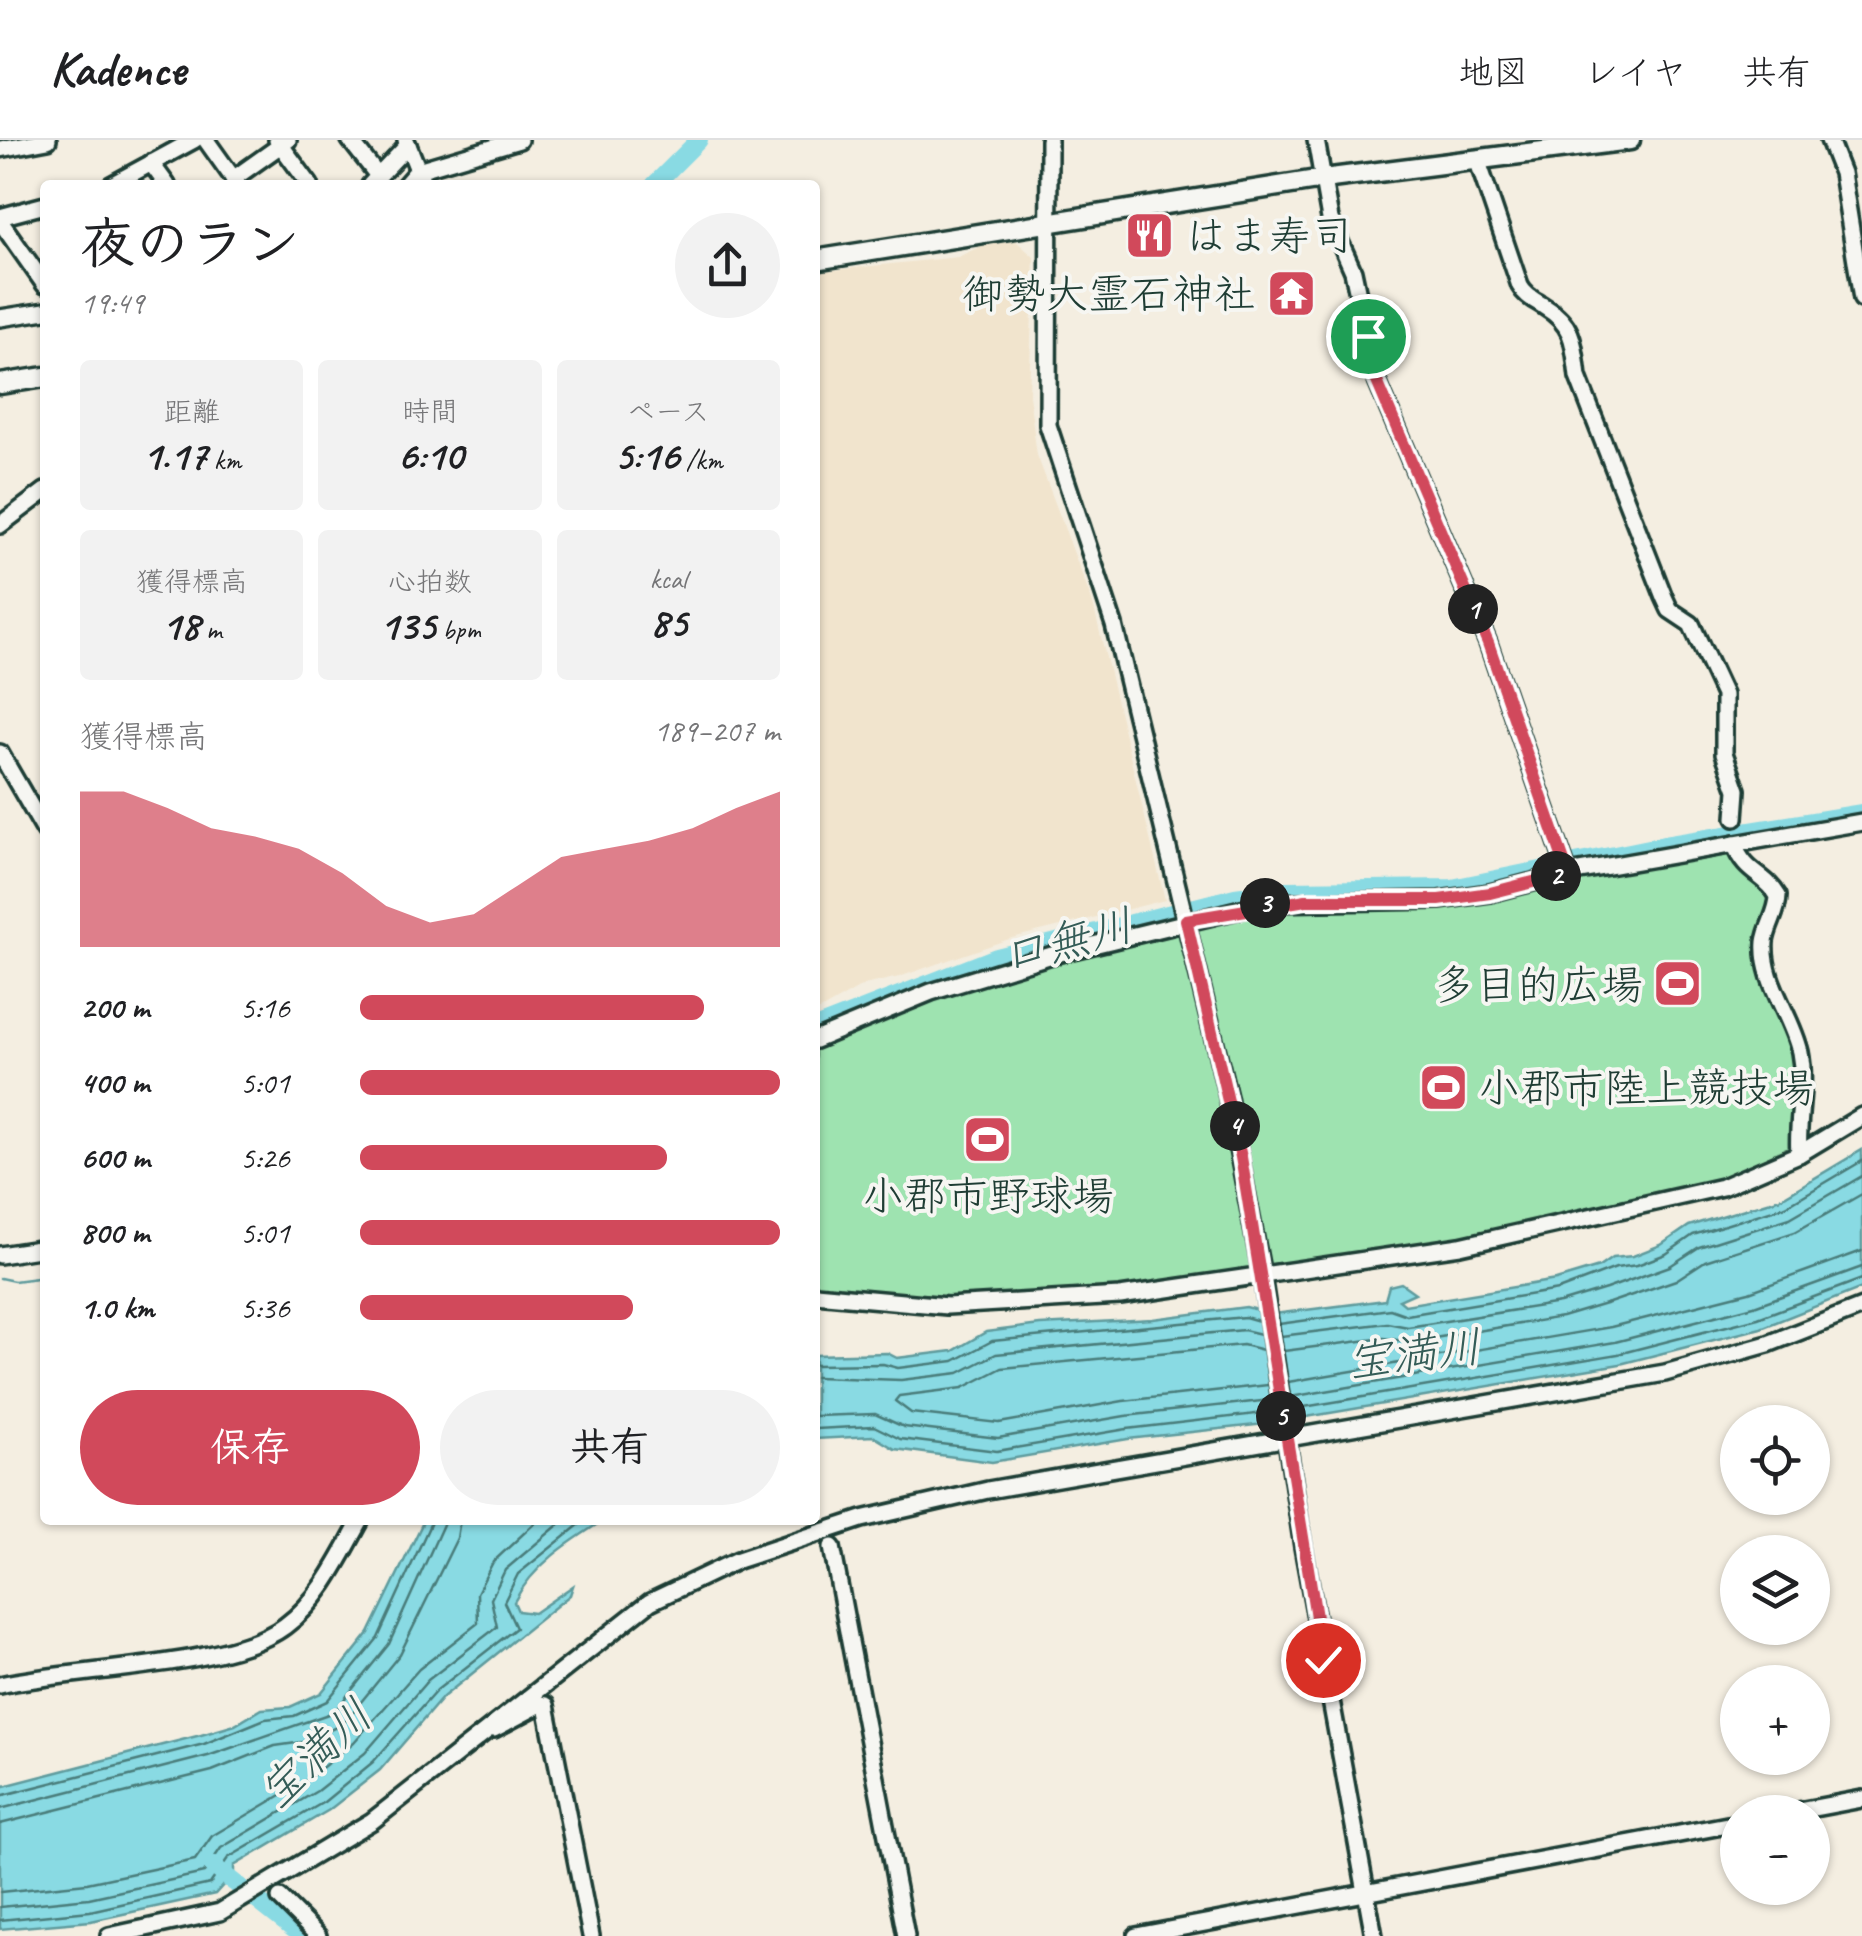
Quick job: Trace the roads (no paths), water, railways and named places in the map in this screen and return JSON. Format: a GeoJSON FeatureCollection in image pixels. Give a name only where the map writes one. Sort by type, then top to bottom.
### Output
{"type":"FeatureCollection","features":[{"type":"Feature","properties":{"kind":"main road"},"geometry":{"type":"LineString","coordinates":[[820,259],[1323,179],[1477,159],[1504,147],[1630,140]]}},
{"type":"Feature","properties":{"kind":"main road"},"geometry":{"type":"LineString","coordinates":[[0,384],[40,379]]}},
{"type":"Feature","properties":{"kind":"street"},"geometry":{"type":"LineString","coordinates":[[0,149],[48,140]]}},
{"type":"Feature","properties":{"kind":"street"},"geometry":{"type":"LineString","coordinates":[[120,180],[194,140]]}},
{"type":"Feature","properties":{"kind":"street"},"geometry":{"type":"LineString","coordinates":[[206,140],[234,180]]}},
{"type":"Feature","properties":{"kind":"street"},"geometry":{"type":"LineString","coordinates":[[350,140],[373,180]]}},
{"type":"Feature","properties":{"kind":"street"},"geometry":{"type":"LineString","coordinates":[[375,180],[407,142],[421,178],[519,140]]}},
{"type":"Feature","properties":{"kind":"street"},"geometry":{"type":"LineString","coordinates":[[1050,140],[1048,425],[1114,624],[1228,1096],[1374,1936]]}},
{"type":"Feature","properties":{"kind":"street"},"geometry":{"type":"LineString","coordinates":[[1316,140],[1330,219],[1358,290],[1376,379],[1488,643],[1568,873]]}},
{"type":"Feature","properties":{"kind":"street"},"geometry":{"type":"LineString","coordinates":[[1829,140],[1842,173],[1862,299]]}},
{"type":"Feature","properties":{"kind":"street"},"geometry":{"type":"LineString","coordinates":[[237,180],[282,142],[307,180]]}},
{"type":"Feature","properties":{"kind":"street"},"geometry":{"type":"LineString","coordinates":[[1477,159],[1524,294],[1560,316],[1576,342],[1578,377],[1670,610],[1691,624],[1716,672],[1725,708],[1724,752],[1737,790],[1735,818]]}},
{"type":"Feature","properties":{"kind":"street"},"geometry":{"type":"LineString","coordinates":[[151,163],[163,180]]}},
{"type":"Feature","properties":{"kind":"street"},"geometry":{"type":"LineString","coordinates":[[40,207],[0,219],[40,278]]}},
{"type":"Feature","properties":{"kind":"street"},"geometry":{"type":"LineString","coordinates":[[2,315],[40,311]]}},
{"type":"Feature","properties":{"kind":"street"},"geometry":{"type":"LineString","coordinates":[[0,525],[40,495]]}},
{"type":"Feature","properties":{"kind":"street"},"geometry":{"type":"LineString","coordinates":[[0,753],[40,822]]}},
{"type":"Feature","properties":{"kind":"street"},"geometry":{"type":"LineString","coordinates":[[820,1038],[931,992],[1186,920],[1306,900],[1439,900],[1490,893],[1568,873],[1862,822]]}},
{"type":"Feature","properties":{"kind":"street"},"geometry":{"type":"LineString","coordinates":[[1734,844],[1741,865],[1772,886],[1778,896],[1765,946],[1767,973],[1790,1019],[1800,1053],[1804,1089],[1800,1154]]}},
{"type":"Feature","properties":{"kind":"street"},"geometry":{"type":"LineString","coordinates":[[820,1294],[947,1306],[1120,1296],[1263,1281],[1444,1249],[1722,1187],[1800,1154],[1862,1116]]}},
{"type":"Feature","properties":{"kind":"street"},"geometry":{"type":"LineString","coordinates":[[0,1255],[40,1249]]}},
{"type":"Feature","properties":{"kind":"street"},"geometry":{"type":"LineString","coordinates":[[109,1936],[220,1912],[331,1848],[372,1821],[650,1602],[738,1560],[914,1506],[1665,1374],[1768,1344],[1862,1307]]}},
{"type":"Feature","properties":{"kind":"street"},"geometry":{"type":"LineString","coordinates":[[0,1685],[211,1654],[264,1638],[305,1608],[330,1578],[358,1525]]}},
{"type":"Feature","properties":{"kind":"street"},"geometry":{"type":"LineString","coordinates":[[832,1547],[906,1936]]}},
{"type":"Feature","properties":{"kind":"street"},"geometry":{"type":"LineString","coordinates":[[486,1730],[546,1705],[591,1936]]}},
{"type":"Feature","properties":{"kind":"street"},"geometry":{"type":"LineString","coordinates":[[1830,1805],[1862,1799]]}},
{"type":"Feature","properties":{"kind":"street"},"geometry":{"type":"LineString","coordinates":[[1136,1936],[1720,1826]]}},
{"type":"Feature","properties":{"kind":"street"},"geometry":{"type":"LineString","coordinates":[[280,1898],[318,1936]]}},
{"type":"Feature","properties":{"kind":"street"},"geometry":{"type":"LineString","coordinates":[[144,1936],[164,1924]]}},
{"type":"Feature","properties":{"kind":"water","name":"宝満川"},"geometry":{"type":"Polygon","coordinates":[[[1862,1150],[1862,1288],[1761,1328],[1620,1364],[1265,1424],[1128,1439],[992,1462],[895,1449],[873,1436],[820,1439],[820,1355],[887,1353],[897,1358],[953,1351],[986,1332],[1040,1325],[1153,1319],[1246,1307],[1274,1314],[1385,1300],[1389,1286],[1401,1283],[1415,1293],[1399,1300],[1405,1305],[1556,1280],[1599,1267],[1612,1258],[1633,1256],[1661,1245],[1689,1226],[1781,1198],[1862,1150]]]}},
{"type":"Feature","properties":{"kind":"water","name":"宝満川"},"geometry":{"type":"Polygon","coordinates":[[[422,1525],[596,1525],[542,1566],[514,1602],[518,1611],[534,1613],[573,1586],[570,1595],[443,1697],[380,1770],[329,1810],[234,1866],[234,1873],[215,1894],[91,1921],[0,1929],[0,1787],[235,1725],[262,1709],[290,1707],[321,1693],[369,1633],[422,1525]]]}},
{"type":"Feature","properties":{"kind":"waterway"},"geometry":{"type":"LineString","coordinates":[[659,180],[699,140]]}},
{"type":"Feature","properties":{"kind":"waterway"},"geometry":{"type":"LineString","coordinates":[[1840,140],[1851,170],[1862,242]]}},
{"type":"Feature","properties":{"kind":"waterway","name":"口無川"},"geometry":{"type":"LineString","coordinates":[[820,1026],[997,957],[1235,897],[1287,890],[1452,888],[1664,845],[1862,813]]}},
{"type":"Feature","properties":{"kind":"waterway"},"geometry":{"type":"LineString","coordinates":[[0,1278],[14,1281],[40,1278]]}},
{"type":"Feature","properties":{"kind":"waterway"},"geometry":{"type":"LineString","coordinates":[[212,1865],[302,1936]]}},
{"type":"Feature","properties":{"kind":"place","name":"はま寿司"},"geometry":{"type":"Point","coordinates":[1150,235]}},
{"type":"Feature","properties":{"kind":"place","name":"御勢大霊石神社"},"geometry":{"type":"Point","coordinates":[1291,293]}},
{"type":"Feature","properties":{"kind":"place","name":"多目的広場"},"geometry":{"type":"Point","coordinates":[1678,984]}},
{"type":"Feature","properties":{"kind":"place","name":"小郡市陸上競技場"},"geometry":{"type":"Point","coordinates":[1443,1087]}},
{"type":"Feature","properties":{"kind":"place","name":"小郡市野球場"},"geometry":{"type":"Point","coordinates":[988,1139]}}]}
